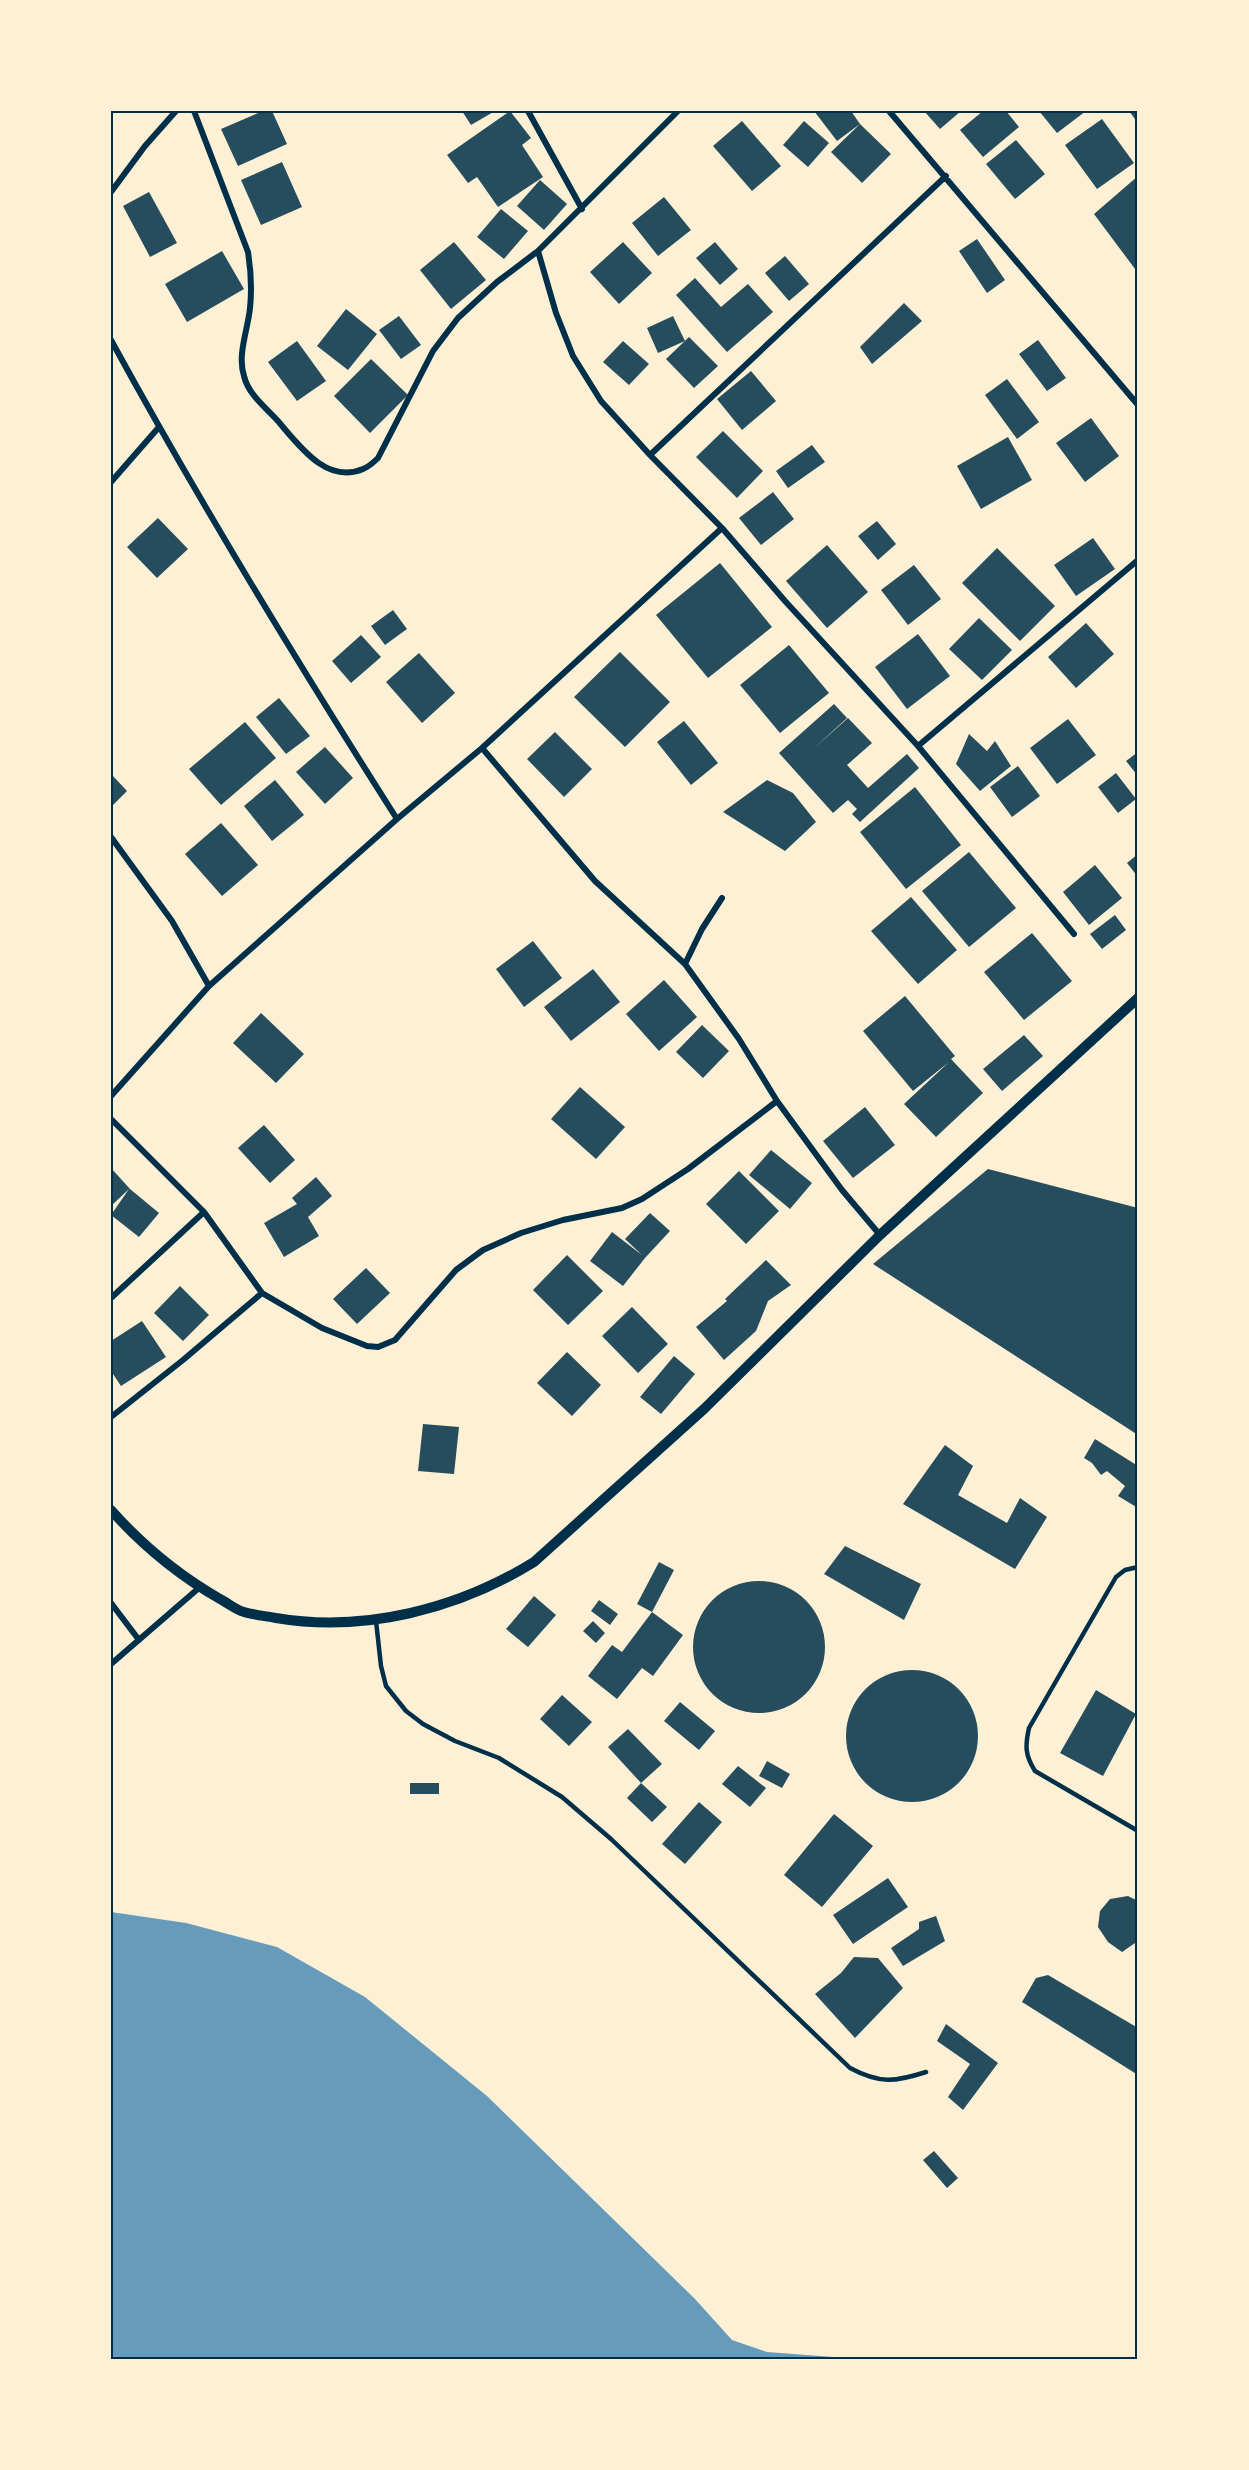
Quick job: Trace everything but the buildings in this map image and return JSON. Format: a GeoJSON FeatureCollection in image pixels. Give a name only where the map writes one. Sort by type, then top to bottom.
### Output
{"type":"FeatureCollection","features":[{"type":"Feature","properties":{"kind":"street"},"geometry":{"type":"LineString","coordinates":[[111,192],[145,146],[176,111]]}},
{"type":"Feature","properties":{"kind":"street"},"geometry":{"type":"LineString","coordinates":[[194,111],[248,252],[251,271],[250,308],[242,360],[244,376],[250,390],[312,459],[326,468],[347,472],[363,469],[378,458],[433,351],[458,318],[497,282],[538,251],[678,111]]}},
{"type":"Feature","properties":{"kind":"street"},"geometry":{"type":"LineString","coordinates":[[528,111],[582,209]]}},
{"type":"Feature","properties":{"kind":"street"},"geometry":{"type":"LineString","coordinates":[[889,111],[1138,405]]}},
{"type":"Feature","properties":{"kind":"street"},"geometry":{"type":"LineString","coordinates":[[650,455],[946,176]]}},
{"type":"Feature","properties":{"kind":"street"},"geometry":{"type":"LineString","coordinates":[[538,251],[556,313],[573,356],[602,401],[650,455],[722,528],[785,601],[918,746],[1074,934]]}},
{"type":"Feature","properties":{"kind":"street"},"geometry":{"type":"LineString","coordinates":[[111,340],[159,427],[300,667],[397,819]]}},
{"type":"Feature","properties":{"kind":"street"},"geometry":{"type":"LineString","coordinates":[[111,482],[159,427]]}},
{"type":"Feature","properties":{"kind":"street"},"geometry":{"type":"LineString","coordinates":[[111,1096],[209,986],[397,819],[482,748],[722,528]]}},
{"type":"Feature","properties":{"kind":"street"},"geometry":{"type":"LineString","coordinates":[[918,746],[1138,560]]}},
{"type":"Feature","properties":{"kind":"street"},"geometry":{"type":"LineString","coordinates":[[482,748],[595,881],[685,964],[739,1039],[777,1101],[842,1190],[880,1235]]}},
{"type":"Feature","properties":{"kind":"street"},"geometry":{"type":"LineString","coordinates":[[111,837],[172,921],[209,986]]}},
{"type":"Feature","properties":{"kind":"street"},"geometry":{"type":"LineString","coordinates":[[685,964],[702,929],[722,898]]}},
{"type":"Feature","properties":{"kind":"street"},"geometry":{"type":"LineString","coordinates":[[111,1510],[128,1530],[200,1587],[243,1612],[318,1623],[376,1621],[431,1607],[507,1578],[534,1562],[704,1409],[880,1235],[1138,998]]}},
{"type":"Feature","properties":{"kind":"street"},"geometry":{"type":"LineString","coordinates":[[111,1119],[204,1212],[262,1293],[322,1328],[353,1341],[378,1347],[387,1345],[402,1333],[456,1270],[483,1250],[521,1233],[563,1220],[622,1208],[642,1199],[688,1169],[777,1101]]}},
{"type":"Feature","properties":{"kind":"street"},"geometry":{"type":"LineString","coordinates":[[111,1298],[204,1212]]}},
{"type":"Feature","properties":{"kind":"street"},"geometry":{"type":"LineString","coordinates":[[111,1417],[262,1293]]}},
{"type":"Feature","properties":{"kind":"street"},"geometry":{"type":"LineString","coordinates":[[111,1664],[200,1587]]}},
{"type":"Feature","properties":{"kind":"street"},"geometry":{"type":"LineString","coordinates":[[111,1603],[139,1640]]}},
{"type":"Feature","properties":{"kind":"lane"},"geometry":{"type":"LineString","coordinates":[[1138,1568],[1125,1570],[1116,1577],[1029,1728],[1025,1745],[1027,1758],[1035,1771],[1138,1831]]}},
{"type":"Feature","properties":{"kind":"lane"},"geometry":{"type":"LineString","coordinates":[[376,1621],[381,1666],[387,1686],[406,1711],[423,1724],[455,1741],[499,1758],[562,1797],[611,1839],[850,2068],[867,2077],[884,2081],[902,2080],[926,2072]]}},
{"type":"Feature","properties":{"kind":"water"},"geometry":{"type":"Polygon","coordinates":[[[111,1912],[186,1923],[277,1947],[365,1997],[487,2096],[695,2299],[732,2340],[767,2352],[860,2359],[111,2359],[111,1912]]]}}]}
